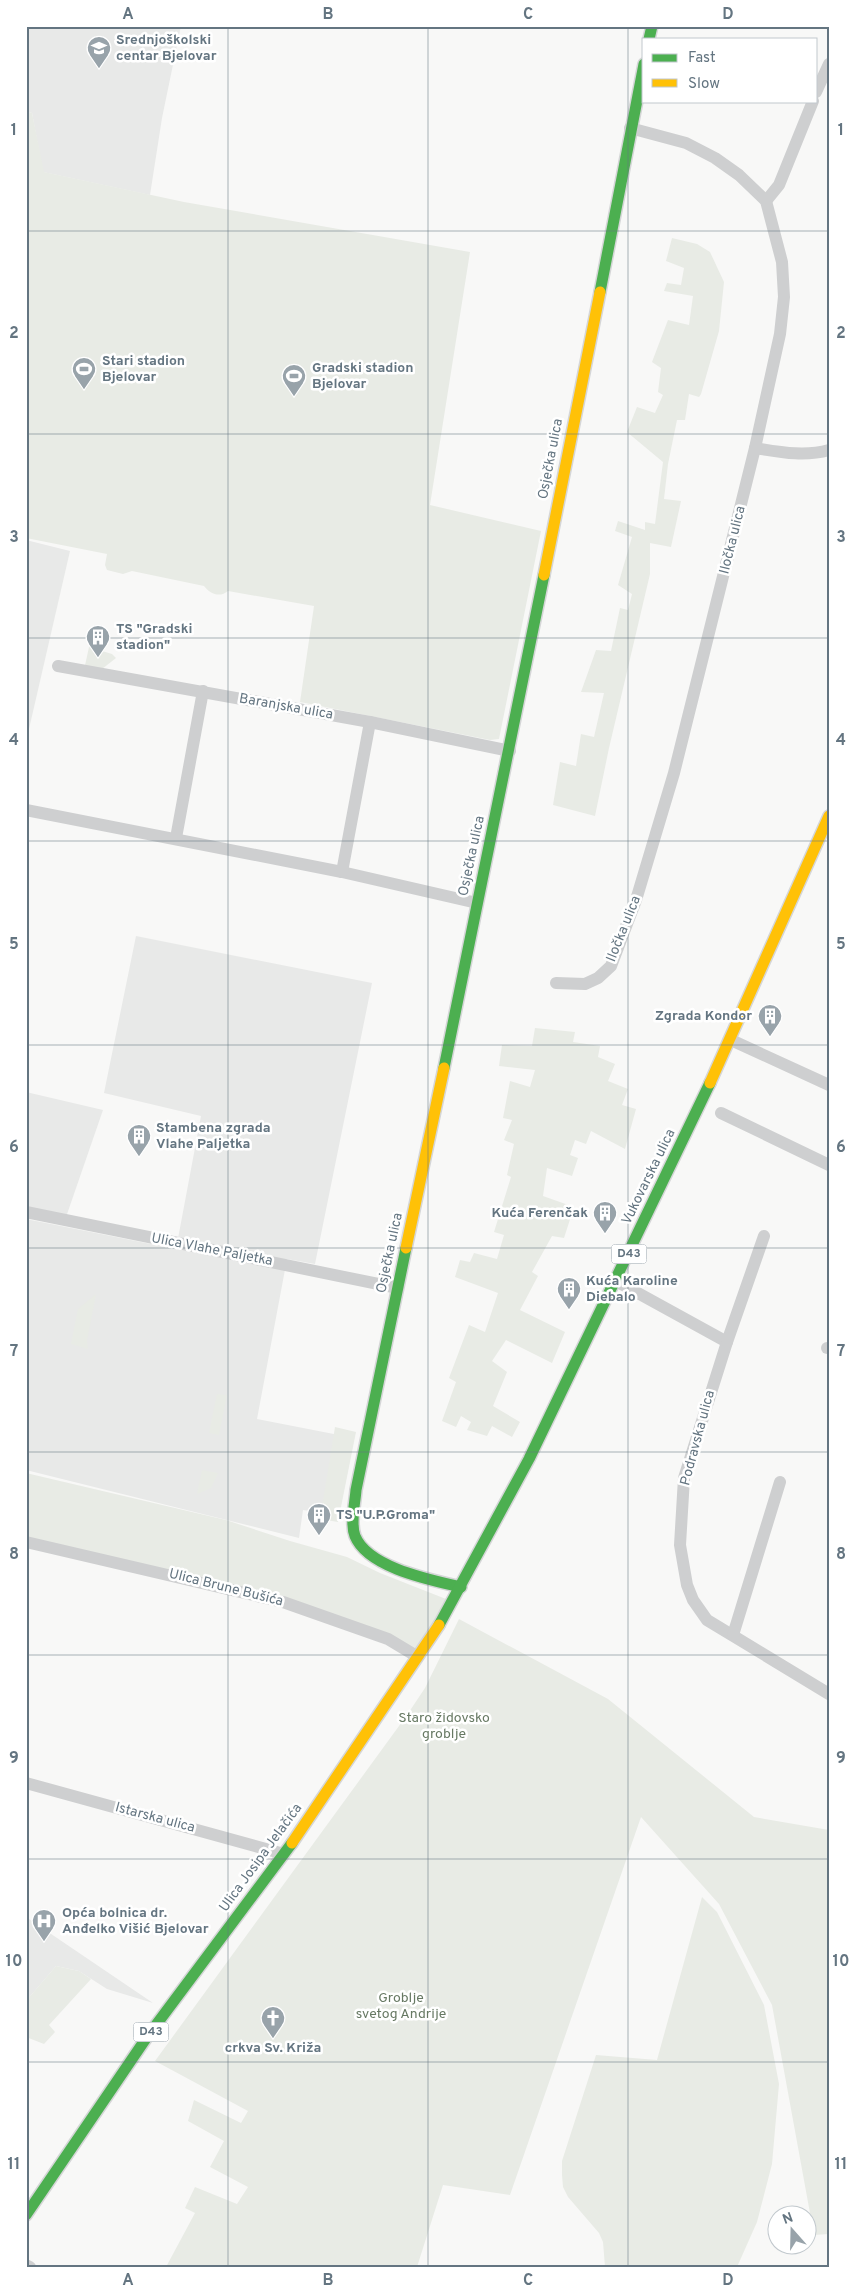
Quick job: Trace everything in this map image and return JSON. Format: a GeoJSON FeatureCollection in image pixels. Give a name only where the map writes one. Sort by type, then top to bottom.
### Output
{"type":"FeatureCollection","features":[{"type":"Feature","properties":{"kind":"street"},"geometry":{"type":"LineString","coordinates":[[819,76],[829,64]]}},
{"type":"Feature","properties":{"kind":"street","name":"Osječka ulica"},"geometry":{"type":"LineString","coordinates":[[458,1592],[378,1559],[365,1550],[356,1539],[352,1523],[356,1490],[510,752],[642,73]]}},
{"type":"Feature","properties":{"kind":"street"},"geometry":{"type":"LineString","coordinates":[[630,128],[686,143],[715,158],[739,175],[766,201],[779,185],[812,102]]}},
{"type":"Feature","properties":{"kind":"street","name":"Iločka ulica"},"geometry":{"type":"LineString","coordinates":[[556,983],[585,984],[598,978],[611,966],[636,900],[674,773],[755,448],[780,334],[784,297],[782,262],[766,201]]}},
{"type":"Feature","properties":{"kind":"street"},"geometry":{"type":"LineString","coordinates":[[755,448],[796,454],[816,454],[829,450]]}},
{"type":"Feature","properties":{"kind":"street","name":"Baranjska ulica"},"geometry":{"type":"LineString","coordinates":[[58,666],[370,722],[510,752]]}},
{"type":"Feature","properties":{"kind":"street"},"geometry":{"type":"LineString","coordinates":[[176,838],[203,692]]}},
{"type":"Feature","properties":{"kind":"street"},"geometry":{"type":"LineString","coordinates":[[342,872],[370,722]]}},
{"type":"Feature","properties":{"kind":"street"},"geometry":{"type":"LineString","coordinates":[[26,810],[342,872],[477,904]]}},
{"type":"Feature","properties":{"kind":"street","name":"Vukovarska ulica"},"geometry":{"type":"LineString","coordinates":[[458,1592],[529,1459],[616,1281],[731,1040],[829,816]]}},
{"type":"Feature","properties":{"kind":"street"},"geometry":{"type":"LineString","coordinates":[[731,1040],[829,1085]]}},
{"type":"Feature","properties":{"kind":"street"},"geometry":{"type":"LineString","coordinates":[[720,1113],[829,1165]]}},
{"type":"Feature","properties":{"kind":"street","name":"Ulica Vlahe Paljetka"},"geometry":{"type":"LineString","coordinates":[[26,1212],[398,1288]]}},
{"type":"Feature","properties":{"kind":"street","name":"Podravska ulica"},"geometry":{"type":"LineString","coordinates":[[764,1236],[727,1342],[684,1478],[680,1545],[687,1586],[693,1600],[707,1620],[829,1694]]}},
{"type":"Feature","properties":{"kind":"street"},"geometry":{"type":"LineString","coordinates":[[616,1281],[727,1342]]}},
{"type":"Feature","properties":{"kind":"street"},"geometry":{"type":"LineString","coordinates":[[733,1635],[780,1482]]}},
{"type":"Feature","properties":{"kind":"street","name":"Ulica Brune Bušića"},"geometry":{"type":"LineString","coordinates":[[26,1542],[283,1602],[388,1639],[418,1657]]}},
{"type":"Feature","properties":{"kind":"street","name":"Ulica Josipa Jelačića"},"geometry":{"type":"LineString","coordinates":[[26,2215],[147,2037],[284,1854],[431,1639],[458,1592]]}},
{"type":"Feature","properties":{"kind":"street","name":"Istarska ulica"},"geometry":{"type":"LineString","coordinates":[[26,1783],[284,1854]]}},
{"type":"Feature","properties":{"kind":"shaded area","name":"Srednjoškolski centar Bjelovar"},"geometry":{"type":"Polygon","coordinates":[[[26,26],[181,26],[162,118],[150,195],[43,172],[32,113],[26,111],[26,26]]]}},
{"type":"Feature","properties":{"kind":"shaded area"},"geometry":{"type":"Polygon","coordinates":[[[26,540],[70,551],[26,742],[26,540]]]}},
{"type":"Feature","properties":{"kind":"shaded area"},"geometry":{"type":"Polygon","coordinates":[[[136,936],[372,983],[315,1264],[287,1259],[257,1419],[344,1436],[330,1514],[303,1510],[299,1538],[26,1470],[26,1219],[176,1249],[201,1116],[104,1093],[136,936]]]}},
{"type":"Feature","properties":{"kind":"shaded area"},"geometry":{"type":"Polygon","coordinates":[[[26,1092],[103,1110],[65,1220],[26,1212],[26,1092]]]}},
{"type":"Feature","properties":{"kind":"shaded area","name":"Opća bolnica dr. Anđelko Višić Bjelovar"},"geometry":{"type":"Polygon","coordinates":[[[26,1917],[153,2003],[107,1989],[79,1971],[56,1966],[26,2001],[26,1917]]]}},
{"type":"Feature","properties":{"kind":"green space"},"geometry":{"type":"Polygon","coordinates":[[[26,111],[32,113],[44,172],[184,202],[470,252],[430,505],[541,531],[499,739],[490,740],[300,702],[314,606],[228,591],[218,595],[209,591],[204,586],[132,571],[123,574],[107,570],[105,565],[107,554],[26,538],[26,111]]]}},
{"type":"Feature","properties":{"kind":"green space"},"geometry":{"type":"Polygon","coordinates":[[[672,238],[697,244],[710,252],[724,282],[719,331],[701,394],[699,397],[689,394],[685,420],[677,420],[668,464],[664,499],[681,501],[671,547],[650,543],[650,574],[595,816],[553,805],[560,762],[576,766],[581,734],[594,737],[604,693],[581,692],[596,650],[611,651],[620,608],[628,610],[632,594],[618,585],[632,537],[615,531],[618,521],[645,530],[645,522],[655,524],[663,462],[627,432],[637,407],[655,413],[663,395],[658,392],[661,368],[652,362],[668,320],[689,325],[693,296],[664,291],[667,283],[681,285],[684,268],[666,261],[672,238]]]}},
{"type":"Feature","properties":{"kind":"green space"},"geometry":{"type":"Polygon","coordinates":[[[89,647],[112,654],[116,658],[97,673],[84,670],[89,647]]]}},
{"type":"Feature","properties":{"kind":"green space"},"geometry":{"type":"Polygon","coordinates":[[[535,1028],[575,1032],[573,1042],[600,1046],[598,1057],[615,1064],[608,1081],[628,1089],[622,1105],[636,1109],[625,1149],[591,1131],[586,1144],[575,1140],[570,1155],[578,1158],[572,1176],[547,1168],[543,1196],[574,1207],[564,1238],[552,1236],[532,1272],[538,1276],[520,1310],[565,1332],[552,1363],[506,1340],[492,1361],[507,1372],[493,1406],[520,1422],[512,1437],[492,1426],[487,1436],[467,1430],[471,1422],[461,1416],[456,1427],[442,1421],[456,1382],[449,1378],[469,1325],[485,1332],[498,1293],[455,1277],[460,1260],[470,1262],[474,1253],[497,1259],[504,1235],[494,1232],[511,1177],[507,1175],[514,1144],[504,1140],[512,1120],[503,1118],[510,1081],[530,1087],[535,1070],[499,1066],[502,1045],[532,1046],[535,1028]]]}},
{"type":"Feature","properties":{"kind":"green space"},"geometry":{"type":"Polygon","coordinates":[[[96,1294],[87,1341],[88,1349],[71,1344],[78,1309],[96,1294]]]}},
{"type":"Feature","properties":{"kind":"green space"},"geometry":{"type":"Polygon","coordinates":[[[217,1394],[227,1395],[219,1435],[209,1433],[217,1394]]]}},
{"type":"Feature","properties":{"kind":"green space"},"geometry":{"type":"Polygon","coordinates":[[[335,1427],[356,1432],[338,1522],[320,1519],[335,1427]]]}},
{"type":"Feature","properties":{"kind":"green space"},"geometry":{"type":"Polygon","coordinates":[[[202,1470],[218,1473],[211,1488],[197,1494],[202,1470]]]}},
{"type":"Feature","properties":{"kind":"green space"},"geometry":{"type":"Polygon","coordinates":[[[26,1473],[226,1520],[347,1557],[380,1573],[446,1599],[417,1650],[283,1602],[26,1542],[26,1473]]]}},
{"type":"Feature","properties":{"kind":"green space","name":"Groblje svetog Andrije"},"geometry":{"type":"Polygon","coordinates":[[[459,1619],[608,1699],[754,1817],[829,1830],[829,2234],[818,2235],[818,2206],[809,2206],[772,2005],[719,1904],[641,1817],[510,2195],[443,2185],[417,2267],[199,2267],[195,2265],[194,2267],[166,2267],[195,2213],[185,2208],[195,2187],[237,2204],[248,2187],[210,2167],[224,2141],[188,2121],[194,2100],[241,2123],[248,2111],[155,2061],[425,1688],[459,1619]]]}},
{"type":"Feature","properties":{"kind":"green space"},"geometry":{"type":"Polygon","coordinates":[[[702,1897],[717,1912],[764,2005],[779,2084],[772,2164],[757,2222],[737,2267],[605,2267],[603,2242],[599,2233],[568,2197],[563,2187],[562,2161],[596,2055],[657,2060],[702,1897]]]}},
{"type":"Feature","properties":{"kind":"green space"},"geometry":{"type":"Polygon","coordinates":[[[56,1966],[79,1971],[91,1979],[49,2025],[55,2032],[44,2044],[26,2037],[26,2001],[56,1966]]]}},
{"type":"Feature","properties":{"kind":"traffic: fast"},"geometry":{"type":"LineString","coordinates":[[649,38],[652,26]]}},
{"type":"Feature","properties":{"kind":"traffic: fast"},"geometry":{"type":"LineString","coordinates":[[600,292],[642,74]]}},
{"type":"Feature","properties":{"kind":"traffic: fast"},"geometry":{"type":"LineString","coordinates":[[444,1068],[544,575]]}},
{"type":"Feature","properties":{"kind":"traffic: fast"},"geometry":{"type":"LineString","coordinates":[[439,1625],[529,1459],[710,1083]]}},
{"type":"Feature","properties":{"kind":"traffic: fast"},"geometry":{"type":"LineString","coordinates":[[406,1248],[356,1490],[353,1519],[354,1531],[362,1547],[386,1564],[434,1581],[461,1587]]}},
{"type":"Feature","properties":{"kind":"traffic: fast"},"geometry":{"type":"LineString","coordinates":[[26,2215],[147,2037],[292,1843]]}},
{"type":"Feature","properties":{"kind":"traffic: slow"},"geometry":{"type":"LineString","coordinates":[[544,575],[600,292]]}},
{"type":"Feature","properties":{"kind":"traffic: slow"},"geometry":{"type":"LineString","coordinates":[[710,1083],[829,816]]}},
{"type":"Feature","properties":{"kind":"traffic: slow"},"geometry":{"type":"LineString","coordinates":[[406,1248],[444,1068]]}},
{"type":"Feature","properties":{"kind":"traffic: slow"},"geometry":{"type":"LineString","coordinates":[[292,1843],[439,1625]]}},
{"type":"Feature","properties":{"kind":"place","name":"Srednjoškolski centar Bjelovar"},"geometry":{"type":"Point","coordinates":[99,69]}},
{"type":"Feature","properties":{"kind":"place","name":"Stari stadion Bjelovar"},"geometry":{"type":"Point","coordinates":[84,390]}},
{"type":"Feature","properties":{"kind":"place","name":"Gradski stadion Bjelovar"},"geometry":{"type":"Point","coordinates":[294,397]}},
{"type":"Feature","properties":{"kind":"place","name":"TS \"Gradski stadion\""},"geometry":{"type":"Point","coordinates":[98,658]}},
{"type":"Feature","properties":{"kind":"place","name":"Zgrada Kondor"},"geometry":{"type":"Point","coordinates":[770,1037]}},
{"type":"Feature","properties":{"kind":"place","name":"Stambena zgrada Vlahe Paljetka"},"geometry":{"type":"Point","coordinates":[139,1157]}},
{"type":"Feature","properties":{"kind":"place","name":"Kuća Ferenčak"},"geometry":{"type":"Point","coordinates":[605,1234]}},
{"type":"Feature","properties":{"kind":"place","name":"Kuća Karoline Diebalo"},"geometry":{"type":"Point","coordinates":[569,1310]}},
{"type":"Feature","properties":{"kind":"place","name":"TS \"U.P.Groma\""},"geometry":{"type":"Point","coordinates":[319,1536]}},
{"type":"Feature","properties":{"kind":"place","name":"Opća bolnica dr. Anđelko Višić Bjelovar"},"geometry":{"type":"Point","coordinates":[44,1942]}},
{"type":"Feature","properties":{"kind":"place","name":"crkva Sv. Križa"},"geometry":{"type":"Point","coordinates":[273,2039]}},
{"type":"Feature","properties":{"kind":"park label","name":"Staro židovsko groblje"},"geometry":{"type":"Point","coordinates":[444,1726]}}]}
